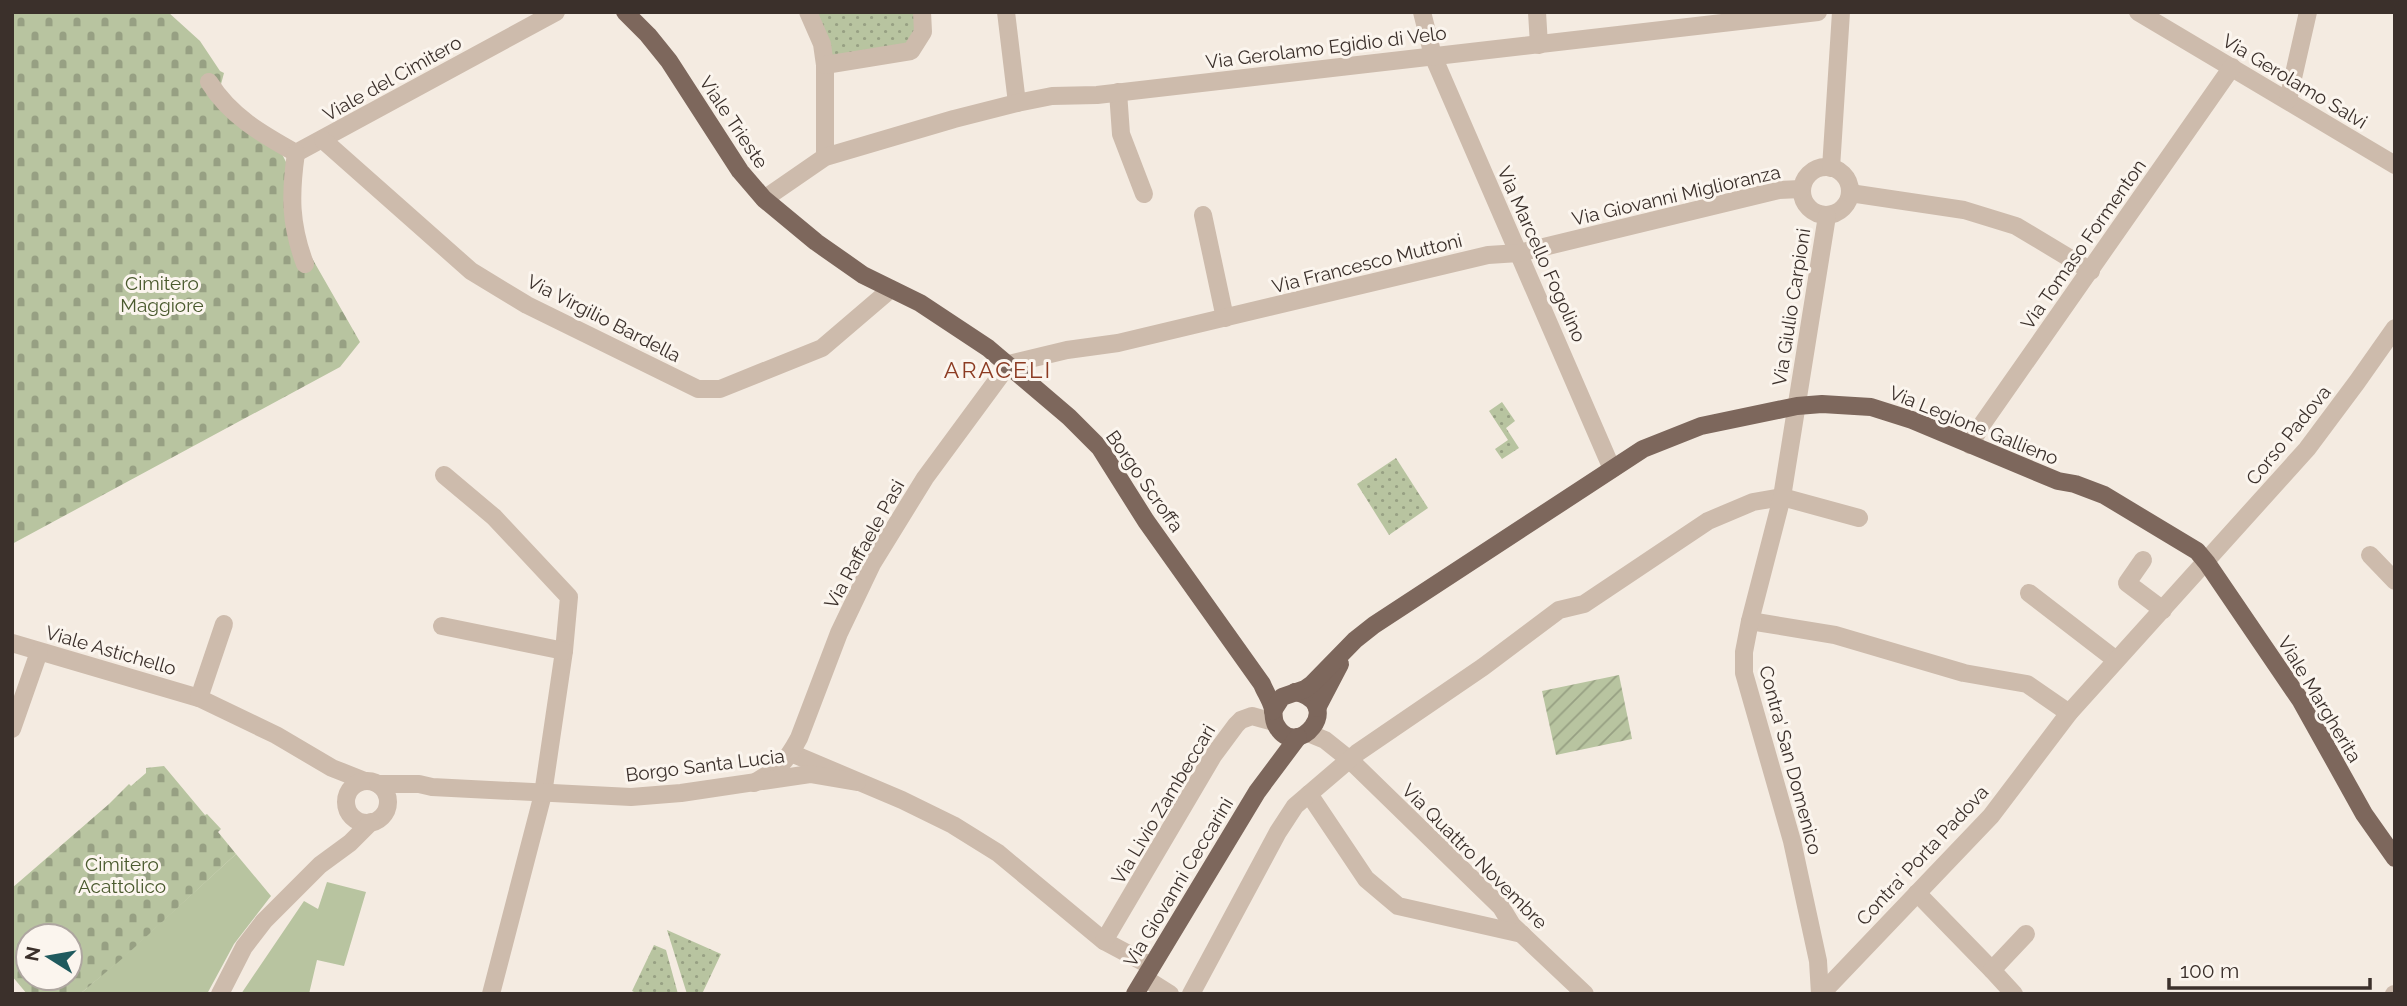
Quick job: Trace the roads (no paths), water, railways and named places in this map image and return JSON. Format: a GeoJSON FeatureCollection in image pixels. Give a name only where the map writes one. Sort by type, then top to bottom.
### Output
{"type":"FeatureCollection","features":[{"type":"Feature","properties":{"kind":"main road","name":"Viale Trieste"},"geometry":{"type":"LineString","coordinates":[[625,12],[648,35],[668,61],[740,171],[764,199],[816,242],[863,275],[891,289]]}},
{"type":"Feature","properties":{"kind":"main road","name":"Borgo Scroffa"},"geometry":{"type":"LineString","coordinates":[[891,289],[920,303],[1009,364],[1100,448],[1146,521],[1262,684],[1275,720]]}},
{"type":"Feature","properties":{"kind":"main road","name":"Via Legione Gallieno"},"geometry":{"type":"LineString","coordinates":[[1291,693],[1314,683],[1349,645],[1374,625],[1643,449],[1701,426],[1797,406],[1822,404],[1871,408],[1912,420],[2058,481],[2104,495],[2187,545],[2207,562]]}},
{"type":"Feature","properties":{"kind":"main road","name":"Viale Margherita"},"geometry":{"type":"LineString","coordinates":[[2207,562],[2301,701],[2364,814],[2395,858]]}},
{"type":"Feature","properties":{"kind":"main road","name":"Via Legione Gallieno"},"geometry":{"type":"LineString","coordinates":[[1310,724],[1349,645]]}},
{"type":"Feature","properties":{"kind":"main road"},"geometry":{"type":"LineString","coordinates":[[1262,684],[1304,694],[1312,700],[1310,724],[1290,737],[1275,720],[1278,701],[1291,693]]}},
{"type":"Feature","properties":{"kind":"main road","name":"Via Giovanni Ceccarini"},"geometry":{"type":"LineString","coordinates":[[1257,792],[1272,754],[1275,720]]}},
{"type":"Feature","properties":{"kind":"main road","name":"Via Giovanni Ceccarini"},"geometry":{"type":"LineString","coordinates":[[1135,994],[1148,981],[1257,792],[1310,724]]}},
{"type":"Feature","properties":{"kind":"street","name":"Viale del Cimitero"},"geometry":{"type":"LineString","coordinates":[[296,153],[556,12]]}},
{"type":"Feature","properties":{"kind":"street"},"geometry":{"type":"LineString","coordinates":[[808,12],[822,44],[825,65],[825,157]]}},
{"type":"Feature","properties":{"kind":"street"},"geometry":{"type":"LineString","coordinates":[[825,65],[911,51],[923,32],[922,12]]}},
{"type":"Feature","properties":{"kind":"street"},"geometry":{"type":"LineString","coordinates":[[1006,12],[1017,103]]}},
{"type":"Feature","properties":{"kind":"street","name":"Via Marcello Fogolino"},"geometry":{"type":"LineString","coordinates":[[1422,12],[1433,56],[1612,469]]}},
{"type":"Feature","properties":{"kind":"street"},"geometry":{"type":"LineString","coordinates":[[1537,12],[1539,44]]}},
{"type":"Feature","properties":{"kind":"street","name":"Via Gerolamo Egidio di Velo"},"geometry":{"type":"LineString","coordinates":[[764,199],[825,157],[954,119],[1052,96],[1118,92],[1818,12]]}},
{"type":"Feature","properties":{"kind":"street"},"geometry":{"type":"LineString","coordinates":[[1830,168],[1841,12]]}},
{"type":"Feature","properties":{"kind":"street","name":"Via Gerolamo Salvi"},"geometry":{"type":"LineString","coordinates":[[2138,12],[2395,164]]}},
{"type":"Feature","properties":{"kind":"street"},"geometry":{"type":"LineString","coordinates":[[2288,100],[2308,12]]}},
{"type":"Feature","properties":{"kind":"street","name":"Via Tomaso Formenton"},"geometry":{"type":"LineString","coordinates":[[1970,445],[2232,67]]}},
{"type":"Feature","properties":{"kind":"street"},"geometry":{"type":"LineString","coordinates":[[209,82],[219,98],[252,128],[296,153],[292,185],[295,235],[305,264]]}},
{"type":"Feature","properties":{"kind":"street"},"geometry":{"type":"LineString","coordinates":[[1118,92],[1121,134],[1144,194]]}},
{"type":"Feature","properties":{"kind":"street","name":"Via Virgilio Bardella"},"geometry":{"type":"LineString","coordinates":[[323,140],[471,271],[527,305],[698,389],[720,389],[822,348],[891,289]]}},
{"type":"Feature","properties":{"kind":"street"},"geometry":{"type":"LineString","coordinates":[[1830,168],[1843,174],[1850,186],[1850,193],[1846,206],[1827,216],[1820,215],[1806,206],[1801,189],[1815,169],[1830,168]]}},
{"type":"Feature","properties":{"kind":"street","name":"Via Giovanni Miglioranza"},"geometry":{"type":"LineString","coordinates":[[1519,253],[1779,190],[1801,189]]}},
{"type":"Feature","properties":{"kind":"street"},"geometry":{"type":"LineString","coordinates":[[1850,193],[1964,210],[2016,226],[2091,271]]}},
{"type":"Feature","properties":{"kind":"street"},"geometry":{"type":"LineString","coordinates":[[1203,215],[1225,318]]}},
{"type":"Feature","properties":{"kind":"street","name":"Via Giulio Carpioni"},"geometry":{"type":"LineString","coordinates":[[1797,406],[1827,216]]}},
{"type":"Feature","properties":{"kind":"street","name":"Via Francesco Muttoni"},"geometry":{"type":"LineString","coordinates":[[1009,364],[1067,350],[1118,343],[1488,255],[1519,253]]}},
{"type":"Feature","properties":{"kind":"street","name":"Corso Padova"},"geometry":{"type":"LineString","coordinates":[[2207,562],[2307,449],[2395,328]]}},
{"type":"Feature","properties":{"kind":"street","name":"Via Raffaele Pasi"},"geometry":{"type":"LineString","coordinates":[[754,783],[791,763],[839,633],[872,564],[925,478],[1009,364]]}},
{"type":"Feature","properties":{"kind":"street","name":"Contra' San Domenico"},"geometry":{"type":"LineString","coordinates":[[1797,406],[1782,497],[1744,652],[1745,673],[1792,841],[1818,961],[1821,994]]}},
{"type":"Feature","properties":{"kind":"street"},"geometry":{"type":"LineString","coordinates":[[444,475],[494,517],[569,597],[564,651],[543,794],[491,994]]}},
{"type":"Feature","properties":{"kind":"street"},"geometry":{"type":"LineString","coordinates":[[1191,994],[1278,832],[1295,806],[1350,760],[1559,610],[1584,604],[1707,521],[1753,502],[1782,497],[1859,518]]}},
{"type":"Feature","properties":{"kind":"street"},"geometry":{"type":"LineString","coordinates":[[2370,555],[2395,582]]}},
{"type":"Feature","properties":{"kind":"street"},"geometry":{"type":"LineString","coordinates":[[2143,561],[2127,583],[2163,610]]}},
{"type":"Feature","properties":{"kind":"street","name":"Contra' Porta Padova"},"geometry":{"type":"LineString","coordinates":[[1821,994],[1991,816],[2069,713],[2207,562]]}},
{"type":"Feature","properties":{"kind":"street"},"geometry":{"type":"LineString","coordinates":[[2029,593],[2116,660]]}},
{"type":"Feature","properties":{"kind":"street"},"geometry":{"type":"LineString","coordinates":[[1750,621],[1835,635],[1964,673],[2026,684],[2069,713]]}},
{"type":"Feature","properties":{"kind":"street"},"geometry":{"type":"LineString","coordinates":[[199,698],[224,624]]}},
{"type":"Feature","properties":{"kind":"street"},"geometry":{"type":"LineString","coordinates":[[442,625],[564,651]]}},
{"type":"Feature","properties":{"kind":"street","name":"Viale Astichello"},"geometry":{"type":"LineString","coordinates":[[12,643],[199,698],[276,735],[331,768],[372,782]]}},
{"type":"Feature","properties":{"kind":"street"},"geometry":{"type":"LineString","coordinates":[[12,729],[39,652]]}},
{"type":"Feature","properties":{"kind":"street","name":"Via Livio Zambeccari"},"geometry":{"type":"LineString","coordinates":[[1104,941],[1213,756],[1236,725],[1252,716],[1275,720]]}},
{"type":"Feature","properties":{"kind":"street","name":"Via Quattro Novembre"},"geometry":{"type":"LineString","coordinates":[[1310,724],[1501,906],[1512,925],[1585,994]]}},
{"type":"Feature","properties":{"kind":"street","name":"Borgo Santa Lucia"},"geometry":{"type":"LineString","coordinates":[[791,763],[857,782],[953,825],[998,853],[1148,981],[1170,994]]}},
{"type":"Feature","properties":{"kind":"street"},"geometry":{"type":"LineString","coordinates":[[331,768],[342,782],[347,805],[358,821],[378,820],[387,809],[387,795],[372,782],[353,786],[347,805],[344,836],[334,853]]}},
{"type":"Feature","properties":{"kind":"street","name":"Borgo Santa Lucia"},"geometry":{"type":"LineString","coordinates":[[372,782],[419,784],[432,788],[631,797],[754,783]]}},
{"type":"Feature","properties":{"kind":"street","name":"Borgo Santa Lucia"},"geometry":{"type":"LineString","coordinates":[[387,809],[415,793],[432,788]]}},
{"type":"Feature","properties":{"kind":"street"},"geometry":{"type":"LineString","coordinates":[[1309,794],[1366,879],[1398,905],[1522,934]]}},
{"type":"Feature","properties":{"kind":"street"},"geometry":{"type":"LineString","coordinates":[[220,994],[244,947],[264,921],[334,853],[350,844],[371,822]]}},
{"type":"Feature","properties":{"kind":"street"},"geometry":{"type":"LineString","coordinates":[[1917,893],[2014,994]]}},
{"type":"Feature","properties":{"kind":"street"},"geometry":{"type":"LineString","coordinates":[[1488,926],[1501,906]]}},
{"type":"Feature","properties":{"kind":"street"},"geometry":{"type":"LineString","coordinates":[[1992,970],[2026,934]]}},
{"type":"Feature","properties":{"kind":"district","name":"ARACELI"},"geometry":{"type":"Point","coordinates":[998,370]}},
{"type":"Feature","properties":{"kind":"park label","name":"Cimitero Maggiore"},"geometry":{"type":"Point","coordinates":[162,294]}},
{"type":"Feature","properties":{"kind":"park label","name":"Cimitero Acattolico"},"geometry":{"type":"Point","coordinates":[122,875]}}]}
